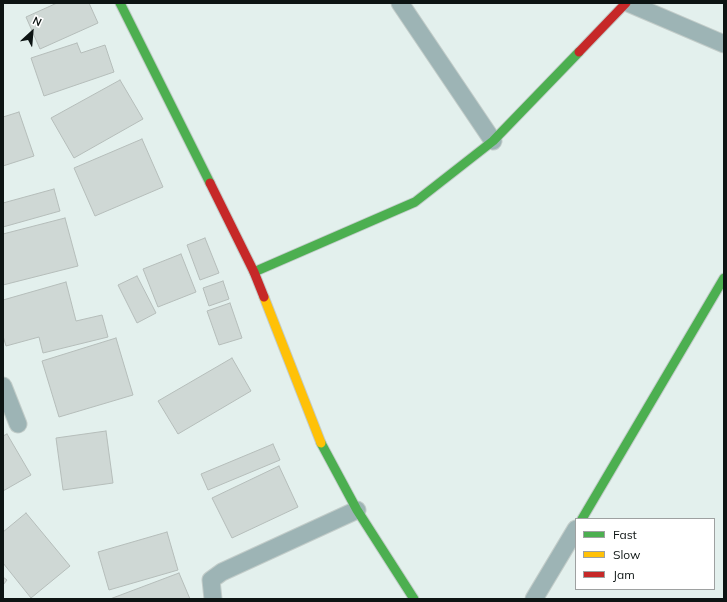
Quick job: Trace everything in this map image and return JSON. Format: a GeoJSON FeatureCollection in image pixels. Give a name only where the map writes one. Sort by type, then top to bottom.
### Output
{"type":"FeatureCollection","features":[{"type":"Feature","properties":{"kind":"street"},"geometry":{"type":"LineString","coordinates":[[120,3],[254,272],[324,449],[357,510],[414,599]]}},
{"type":"Feature","properties":{"kind":"street"},"geometry":{"type":"LineString","coordinates":[[400,3],[493,141]]}},
{"type":"Feature","properties":{"kind":"street"},"geometry":{"type":"LineString","coordinates":[[254,272],[415,202],[493,141],[627,3],[724,44]]}},
{"type":"Feature","properties":{"kind":"street"},"geometry":{"type":"LineString","coordinates":[[583,518],[724,278]]}},
{"type":"Feature","properties":{"kind":"street"},"geometry":{"type":"LineString","coordinates":[[3,386],[18,424]]}},
{"type":"Feature","properties":{"kind":"street"},"geometry":{"type":"LineString","coordinates":[[213,599],[211,580],[222,572],[357,510]]}},
{"type":"Feature","properties":{"kind":"street"},"geometry":{"type":"LineString","coordinates":[[534,599],[575,531]]}},
{"type":"Feature","properties":{"kind":"building"},"geometry":{"type":"Polygon","coordinates":[[[57,3],[89,3],[98,23],[40,49],[26,17],[57,3]]]}},
{"type":"Feature","properties":{"kind":"building"},"geometry":{"type":"Polygon","coordinates":[[[77,43],[81,53],[105,45],[114,72],[44,96],[31,58],[77,43]]]}},
{"type":"Feature","properties":{"kind":"building"},"geometry":{"type":"Polygon","coordinates":[[[120,80],[143,119],[74,158],[51,118],[120,80]]]}},
{"type":"Feature","properties":{"kind":"building"},"geometry":{"type":"Polygon","coordinates":[[[19,112],[34,156],[3,166],[3,117],[19,112]]]}},
{"type":"Feature","properties":{"kind":"building"},"geometry":{"type":"Polygon","coordinates":[[[142,139],[163,187],[95,216],[74,168],[142,139]]]}},
{"type":"Feature","properties":{"kind":"building"},"geometry":{"type":"Polygon","coordinates":[[[54,189],[60,211],[3,227],[3,203],[54,189]]]}},
{"type":"Feature","properties":{"kind":"building"},"geometry":{"type":"Polygon","coordinates":[[[65,218],[78,266],[3,285],[3,234],[65,218]]]}},
{"type":"Feature","properties":{"kind":"building"},"geometry":{"type":"Polygon","coordinates":[[[205,238],[219,273],[200,280],[187,245],[205,238]]]}},
{"type":"Feature","properties":{"kind":"building"},"geometry":{"type":"Polygon","coordinates":[[[181,254],[196,292],[158,307],[143,269],[181,254]]]}},
{"type":"Feature","properties":{"kind":"building"},"geometry":{"type":"Polygon","coordinates":[[[137,276],[156,313],[137,323],[118,285],[137,276]]]}},
{"type":"Feature","properties":{"kind":"building"},"geometry":{"type":"Polygon","coordinates":[[[223,281],[229,299],[209,306],[203,288],[223,281]]]}},
{"type":"Feature","properties":{"kind":"building"},"geometry":{"type":"Polygon","coordinates":[[[66,282],[76,321],[102,315],[108,337],[43,353],[39,337],[6,346],[3,336],[3,300],[66,282]]]}},
{"type":"Feature","properties":{"kind":"building"},"geometry":{"type":"Polygon","coordinates":[[[230,303],[242,338],[219,345],[207,311],[230,303]]]}},
{"type":"Feature","properties":{"kind":"building"},"geometry":{"type":"Polygon","coordinates":[[[116,338],[133,395],[59,417],[42,361],[116,338]]]}},
{"type":"Feature","properties":{"kind":"building"},"geometry":{"type":"Polygon","coordinates":[[[232,358],[251,391],[178,434],[158,401],[232,358]]]}},
{"type":"Feature","properties":{"kind":"building"},"geometry":{"type":"Polygon","coordinates":[[[106,431],[113,483],[63,490],[56,438],[106,431]]]}},
{"type":"Feature","properties":{"kind":"building"},"geometry":{"type":"Polygon","coordinates":[[[7,434],[31,475],[3,491],[3,436],[7,434]]]}},
{"type":"Feature","properties":{"kind":"building"},"geometry":{"type":"Polygon","coordinates":[[[273,444],[280,460],[208,490],[201,474],[273,444]]]}},
{"type":"Feature","properties":{"kind":"building"},"geometry":{"type":"Polygon","coordinates":[[[279,466],[298,507],[232,538],[212,498],[279,466]]]}},
{"type":"Feature","properties":{"kind":"building"},"geometry":{"type":"Polygon","coordinates":[[[26,513],[70,566],[31,598],[3,563],[3,532],[26,513]]]}},
{"type":"Feature","properties":{"kind":"building"},"geometry":{"type":"Polygon","coordinates":[[[167,532],[178,570],[109,590],[98,552],[167,532]]]}},
{"type":"Feature","properties":{"kind":"building"},"geometry":{"type":"Polygon","coordinates":[[[179,573],[190,599],[110,599],[179,573]]]}},
{"type":"Feature","properties":{"kind":"building"},"geometry":{"type":"Polygon","coordinates":[[[3,577],[7,580],[3,585],[3,577]]]}},
{"type":"Feature","properties":{"kind":"traffic: fast"},"geometry":{"type":"LineString","coordinates":[[120,3],[210,183]]}},
{"type":"Feature","properties":{"kind":"traffic: fast"},"geometry":{"type":"LineString","coordinates":[[254,272],[415,202],[493,141],[579,52]]}},
{"type":"Feature","properties":{"kind":"traffic: fast"},"geometry":{"type":"LineString","coordinates":[[583,518],[724,278]]}},
{"type":"Feature","properties":{"kind":"traffic: fast"},"geometry":{"type":"LineString","coordinates":[[321,443],[357,510],[414,599]]}},
{"type":"Feature","properties":{"kind":"traffic: slow"},"geometry":{"type":"LineString","coordinates":[[264,297],[321,443]]}},
{"type":"Feature","properties":{"kind":"traffic: jam"},"geometry":{"type":"LineString","coordinates":[[579,52],[626,3]]}},
{"type":"Feature","properties":{"kind":"traffic: jam"},"geometry":{"type":"LineString","coordinates":[[210,183],[254,272],[264,297]]}}]}
